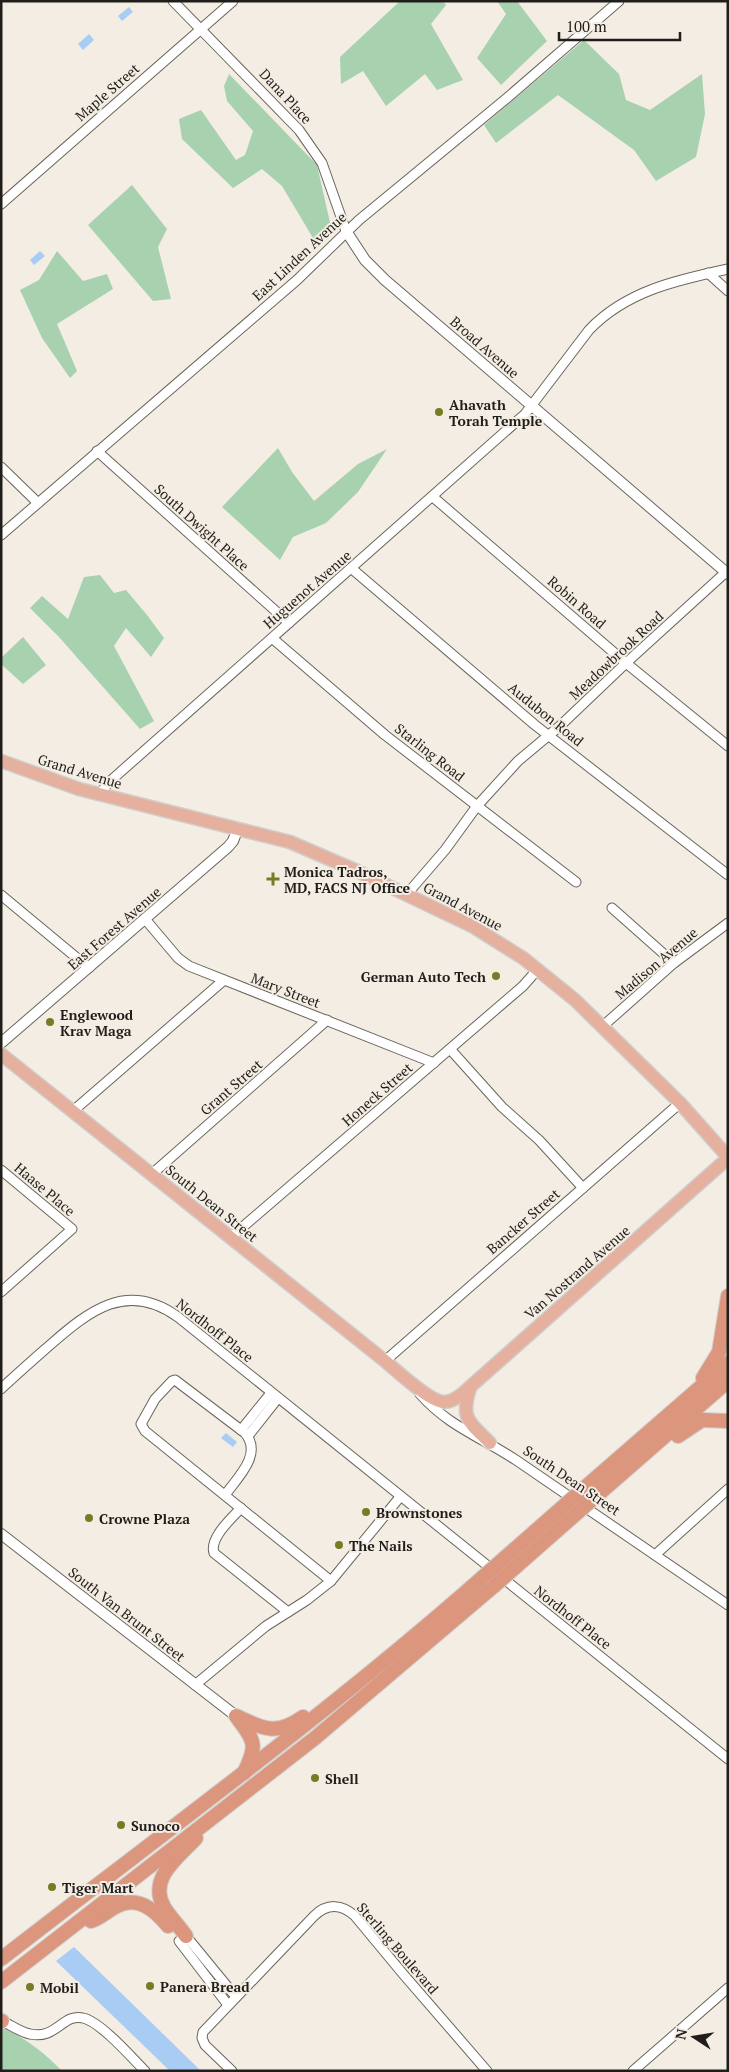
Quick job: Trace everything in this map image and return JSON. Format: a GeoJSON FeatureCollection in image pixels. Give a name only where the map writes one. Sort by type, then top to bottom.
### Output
{"type":"FeatureCollection","features":[{"type":"Feature","properties":{"kind":"highway"},"geometry":{"type":"LineString","coordinates":[[692,1394],[719,1352],[728,1296]]}},
{"type":"Feature","properties":{"kind":"highway"},"geometry":{"type":"LineString","coordinates":[[1,1959],[354,1687],[728,1363]]}},
{"type":"Feature","properties":{"kind":"highway"},"geometry":{"type":"LineString","coordinates":[[1,1982],[360,1701],[728,1381]]}},
{"type":"Feature","properties":{"kind":"highway"},"geometry":{"type":"LineString","coordinates":[[640,1458],[702,1420],[728,1421]]}},
{"type":"Feature","properties":{"kind":"highway"},"geometry":{"type":"LineString","coordinates":[[236,1716],[265,1729],[284,1728],[294,1724],[322,1702],[354,1687]]}},
{"type":"Feature","properties":{"kind":"highway"},"geometry":{"type":"LineString","coordinates":[[236,1716],[254,1744],[253,1751],[242,1775]]}},
{"type":"Feature","properties":{"kind":"highway"},"geometry":{"type":"LineString","coordinates":[[182,1938],[164,1906],[160,1894],[160,1883],[168,1867],[217,1814]]}},
{"type":"Feature","properties":{"kind":"highway"},"geometry":{"type":"LineString","coordinates":[[65,1933],[98,1918],[117,1905],[136,1902],[157,1913],[182,1938]]}},
{"type":"Feature","properties":{"kind":"main road","name":"Grand Avenue"},"geometry":{"type":"LineString","coordinates":[[1,761],[62,783],[100,794],[279,838],[408,894],[488,936],[538,969],[575,1000],[680,1103],[728,1158]]}},
{"type":"Feature","properties":{"kind":"main road","name":"South Dean Street"},"geometry":{"type":"LineString","coordinates":[[1,1054],[385,1361],[432,1398],[442,1402]]}},
{"type":"Feature","properties":{"kind":"main road","name":"Van Nostrand Avenue"},"geometry":{"type":"LineString","coordinates":[[442,1402],[457,1398],[471,1387],[728,1158]]}},
{"type":"Feature","properties":{"kind":"main road"},"geometry":{"type":"LineString","coordinates":[[471,1387],[465,1406],[466,1417],[472,1426],[490,1443]]}},
{"type":"Feature","properties":{"kind":"street","name":"Dana Place"},"geometry":{"type":"LineString","coordinates":[[173,1],[287,116],[306,138],[322,164],[346,231]]}},
{"type":"Feature","properties":{"kind":"street","name":"Maple Street"},"geometry":{"type":"LineString","coordinates":[[1,204],[232,1]]}},
{"type":"Feature","properties":{"kind":"street","name":"East Linden Avenue"},"geometry":{"type":"LineString","coordinates":[[1,535],[297,280],[346,231],[507,98],[619,1]]}},
{"type":"Feature","properties":{"kind":"street","name":"Broad Avenue"},"geometry":{"type":"LineString","coordinates":[[346,231],[365,260],[381,277],[727,573]]}},
{"type":"Feature","properties":{"kind":"street","name":"Huguenot Avenue"},"geometry":{"type":"LineString","coordinates":[[100,794],[108,783],[525,414],[589,330],[610,310],[666,283],[728,269]]}},
{"type":"Feature","properties":{"kind":"street"},"geometry":{"type":"LineString","coordinates":[[708,273],[728,291]]}},
{"type":"Feature","properties":{"kind":"street","name":"South Dwight Place"},"geometry":{"type":"LineString","coordinates":[[97,451],[289,624]]}},
{"type":"Feature","properties":{"kind":"street"},"geometry":{"type":"LineString","coordinates":[[1,467],[38,503]]}},
{"type":"Feature","properties":{"kind":"street","name":"Robin Road"},"geometry":{"type":"LineString","coordinates":[[433,497],[626,663],[728,746]]}},
{"type":"Feature","properties":{"kind":"street","name":"Audubon Road"},"geometry":{"type":"LineString","coordinates":[[351,568],[548,735],[728,875]]}},
{"type":"Feature","properties":{"kind":"street","name":"Meadowbrook Road"},"geometry":{"type":"LineString","coordinates":[[408,894],[446,850],[477,806],[518,761],[727,573]]}},
{"type":"Feature","properties":{"kind":"street","name":"Starling Road"},"geometry":{"type":"LineString","coordinates":[[272,638],[385,735],[576,882]]}},
{"type":"Feature","properties":{"kind":"street","name":"East Forest Avenue"},"geometry":{"type":"LineString","coordinates":[[1,1043],[228,847],[233,841],[238,828]]}},
{"type":"Feature","properties":{"kind":"street"},"geometry":{"type":"LineString","coordinates":[[1,895],[89,968]]}},
{"type":"Feature","properties":{"kind":"street"},"geometry":{"type":"LineString","coordinates":[[612,908],[674,963]]}},
{"type":"Feature","properties":{"kind":"street","name":"Mary Street"},"geometry":{"type":"LineString","coordinates":[[145,919],[181,962],[434,1062]]}},
{"type":"Feature","properties":{"kind":"street","name":"Madison Avenue"},"geometry":{"type":"LineString","coordinates":[[603,1026],[674,963],[728,924]]}},
{"type":"Feature","properties":{"kind":"street","name":"Honeck Street"},"geometry":{"type":"LineString","coordinates":[[231,1237],[523,986],[538,969]]}},
{"type":"Feature","properties":{"kind":"street"},"geometry":{"type":"LineString","coordinates":[[73,1111],[224,980]]}},
{"type":"Feature","properties":{"kind":"street","name":"Grant Street"},"geometry":{"type":"LineString","coordinates":[[152,1174],[328,1020]]}},
{"type":"Feature","properties":{"kind":"street"},"geometry":{"type":"LineString","coordinates":[[450,1049],[502,1106],[539,1140],[583,1188]]}},
{"type":"Feature","properties":{"kind":"street","name":"Bancker Street"},"geometry":{"type":"LineString","coordinates":[[385,1361],[680,1103]]}},
{"type":"Feature","properties":{"kind":"street","name":"Haase Place"},"geometry":{"type":"LineString","coordinates":[[1,1170],[72,1228],[1,1292]]}},
{"type":"Feature","properties":{"kind":"street","name":"Nordhoff Place"},"geometry":{"type":"LineString","coordinates":[[1,1389],[84,1317],[103,1306],[116,1302],[130,1301],[152,1304],[172,1312],[728,1759]]}},
{"type":"Feature","properties":{"kind":"street","name":"South Dean Street"},"geometry":{"type":"LineString","coordinates":[[404,1375],[431,1407],[464,1431],[490,1443],[728,1605]]}},
{"type":"Feature","properties":{"kind":"street"},"geometry":{"type":"LineString","coordinates":[[225,1495],[252,1456],[252,1442],[244,1433],[175,1380],[172,1381],[155,1399],[141,1424],[145,1431],[331,1581]]}},
{"type":"Feature","properties":{"kind":"street"},"geometry":{"type":"LineString","coordinates":[[244,1433],[275,1395]]}},
{"type":"Feature","properties":{"kind":"street"},"geometry":{"type":"LineString","coordinates":[[655,1555],[728,1489]]}},
{"type":"Feature","properties":{"kind":"street"},"geometry":{"type":"LineString","coordinates":[[195,1685],[257,1633],[331,1581],[400,1497]]}},
{"type":"Feature","properties":{"kind":"street"},"geometry":{"type":"LineString","coordinates":[[241,1508],[214,1540],[212,1548],[214,1553],[288,1612]]}},
{"type":"Feature","properties":{"kind":"street","name":"South Van Brunt Street"},"geometry":{"type":"LineString","coordinates":[[1,1534],[236,1716]]}},
{"type":"Feature","properties":{"kind":"street","name":"Sterling Boulevard"},"geometry":{"type":"LineString","coordinates":[[232,2071],[205,2045],[201,2037],[205,2028],[317,1913],[325,1908],[340,1907],[355,1916],[404,1976],[487,2071]]}},
{"type":"Feature","properties":{"kind":"street"},"geometry":{"type":"LineString","coordinates":[[182,1938],[236,1996]]}},
{"type":"Feature","properties":{"kind":"street"},"geometry":{"type":"LineString","coordinates":[[182,1938],[228,2005]]}},
{"type":"Feature","properties":{"kind":"street"},"geometry":{"type":"LineString","coordinates":[[633,2071],[728,1988]]}},
{"type":"Feature","properties":{"kind":"street"},"geometry":{"type":"LineString","coordinates":[[1,2021],[25,2033],[37,2035],[50,2033],[71,2019],[84,2018],[100,2027],[145,2071]]}},
{"type":"Feature","properties":{"kind":"green space"},"geometry":{"type":"Polygon","coordinates":[[[400,1],[443,1],[446,5],[431,24],[463,80],[437,90],[425,74],[386,106],[363,71],[341,84],[340,57],[400,1]]]}},
{"type":"Feature","properties":{"kind":"green space"},"geometry":{"type":"Polygon","coordinates":[[[497,1],[517,1],[547,41],[501,85],[477,58],[506,14],[497,1]]]}},
{"type":"Feature","properties":{"kind":"green space"},"geometry":{"type":"Polygon","coordinates":[[[584,40],[619,74],[626,100],[650,110],[702,74],[705,114],[696,157],[656,181],[634,150],[558,95],[496,143],[484,125],[584,40]]]}},
{"type":"Feature","properties":{"kind":"green space"},"geometry":{"type":"Polygon","coordinates":[[[229,74],[317,165],[331,227],[316,243],[282,186],[262,169],[233,188],[182,139],[179,119],[201,110],[236,160],[245,155],[253,131],[227,101],[224,86],[229,74]]]}},
{"type":"Feature","properties":{"kind":"green space"},"geometry":{"type":"Polygon","coordinates":[[[132,185],[167,229],[158,247],[171,299],[153,301],[88,225],[132,185]]]}},
{"type":"Feature","properties":{"kind":"green space"},"geometry":{"type":"Polygon","coordinates":[[[57,251],[83,281],[107,274],[113,289],[57,324],[77,371],[70,378],[42,338],[20,290],[39,280],[57,251]]]}},
{"type":"Feature","properties":{"kind":"green space"},"geometry":{"type":"Polygon","coordinates":[[[278,448],[292,472],[314,501],[358,464],[387,449],[358,492],[326,523],[293,537],[280,560],[222,507],[278,448]]]}},
{"type":"Feature","properties":{"kind":"green space"},"geometry":{"type":"Polygon","coordinates":[[[100,575],[114,593],[126,590],[164,638],[151,657],[126,628],[114,646],[154,721],[140,729],[59,637],[30,608],[42,596],[68,619],[84,577],[100,575]]]}},
{"type":"Feature","properties":{"kind":"green space"},"geometry":{"type":"Polygon","coordinates":[[[23,637],[46,665],[23,684],[1,664],[1,658],[23,637]]]}},
{"type":"Feature","properties":{"kind":"green space"},"geometry":{"type":"Polygon","coordinates":[[[1,2027],[34,2046],[62,2071],[1,2071],[1,2027]]]}},
{"type":"Feature","properties":{"kind":"water"},"geometry":{"type":"Polygon","coordinates":[[[129,7],[133,12],[122,21],[118,16],[129,7]]]}},
{"type":"Feature","properties":{"kind":"water"},"geometry":{"type":"Polygon","coordinates":[[[89,34],[94,40],[83,50],[78,44],[89,34]]]}},
{"type":"Feature","properties":{"kind":"water"},"geometry":{"type":"Polygon","coordinates":[[[40,251],[45,256],[34,265],[30,260],[40,251]]]}},
{"type":"Feature","properties":{"kind":"water"},"geometry":{"type":"Polygon","coordinates":[[[226,1433],[237,1442],[233,1447],[221,1438],[226,1433]]]}},
{"type":"Feature","properties":{"kind":"water"},"geometry":{"type":"Polygon","coordinates":[[[74,1947],[201,2071],[170,2071],[56,1961],[74,1947]]]}},
{"type":"Feature","properties":{"kind":"place","name":"Ahavath Torah Temple"},"geometry":{"type":"Point","coordinates":[439,412]}},
{"type":"Feature","properties":{"kind":"place","name":"Monica Tadros, MD, FACS NJ Office"},"geometry":{"type":"Point","coordinates":[273,879]}},
{"type":"Feature","properties":{"kind":"place","name":"German Auto Tech"},"geometry":{"type":"Point","coordinates":[496,976]}},
{"type":"Feature","properties":{"kind":"place","name":"Englewood Krav Maga"},"geometry":{"type":"Point","coordinates":[50,1022]}},
{"type":"Feature","properties":{"kind":"place","name":"Brownstones"},"geometry":{"type":"Point","coordinates":[366,1512]}},
{"type":"Feature","properties":{"kind":"place","name":"Crowne Plaza"},"geometry":{"type":"Point","coordinates":[89,1518]}},
{"type":"Feature","properties":{"kind":"place","name":"The Nails"},"geometry":{"type":"Point","coordinates":[339,1545]}},
{"type":"Feature","properties":{"kind":"place","name":"Shell"},"geometry":{"type":"Point","coordinates":[315,1778]}},
{"type":"Feature","properties":{"kind":"place","name":"Sunoco"},"geometry":{"type":"Point","coordinates":[121,1825]}},
{"type":"Feature","properties":{"kind":"place","name":"Tiger Mart"},"geometry":{"type":"Point","coordinates":[52,1887]}},
{"type":"Feature","properties":{"kind":"place","name":"Panera Bread"},"geometry":{"type":"Point","coordinates":[150,1986]}},
{"type":"Feature","properties":{"kind":"place","name":"Mobil"},"geometry":{"type":"Point","coordinates":[30,1987]}}]}
